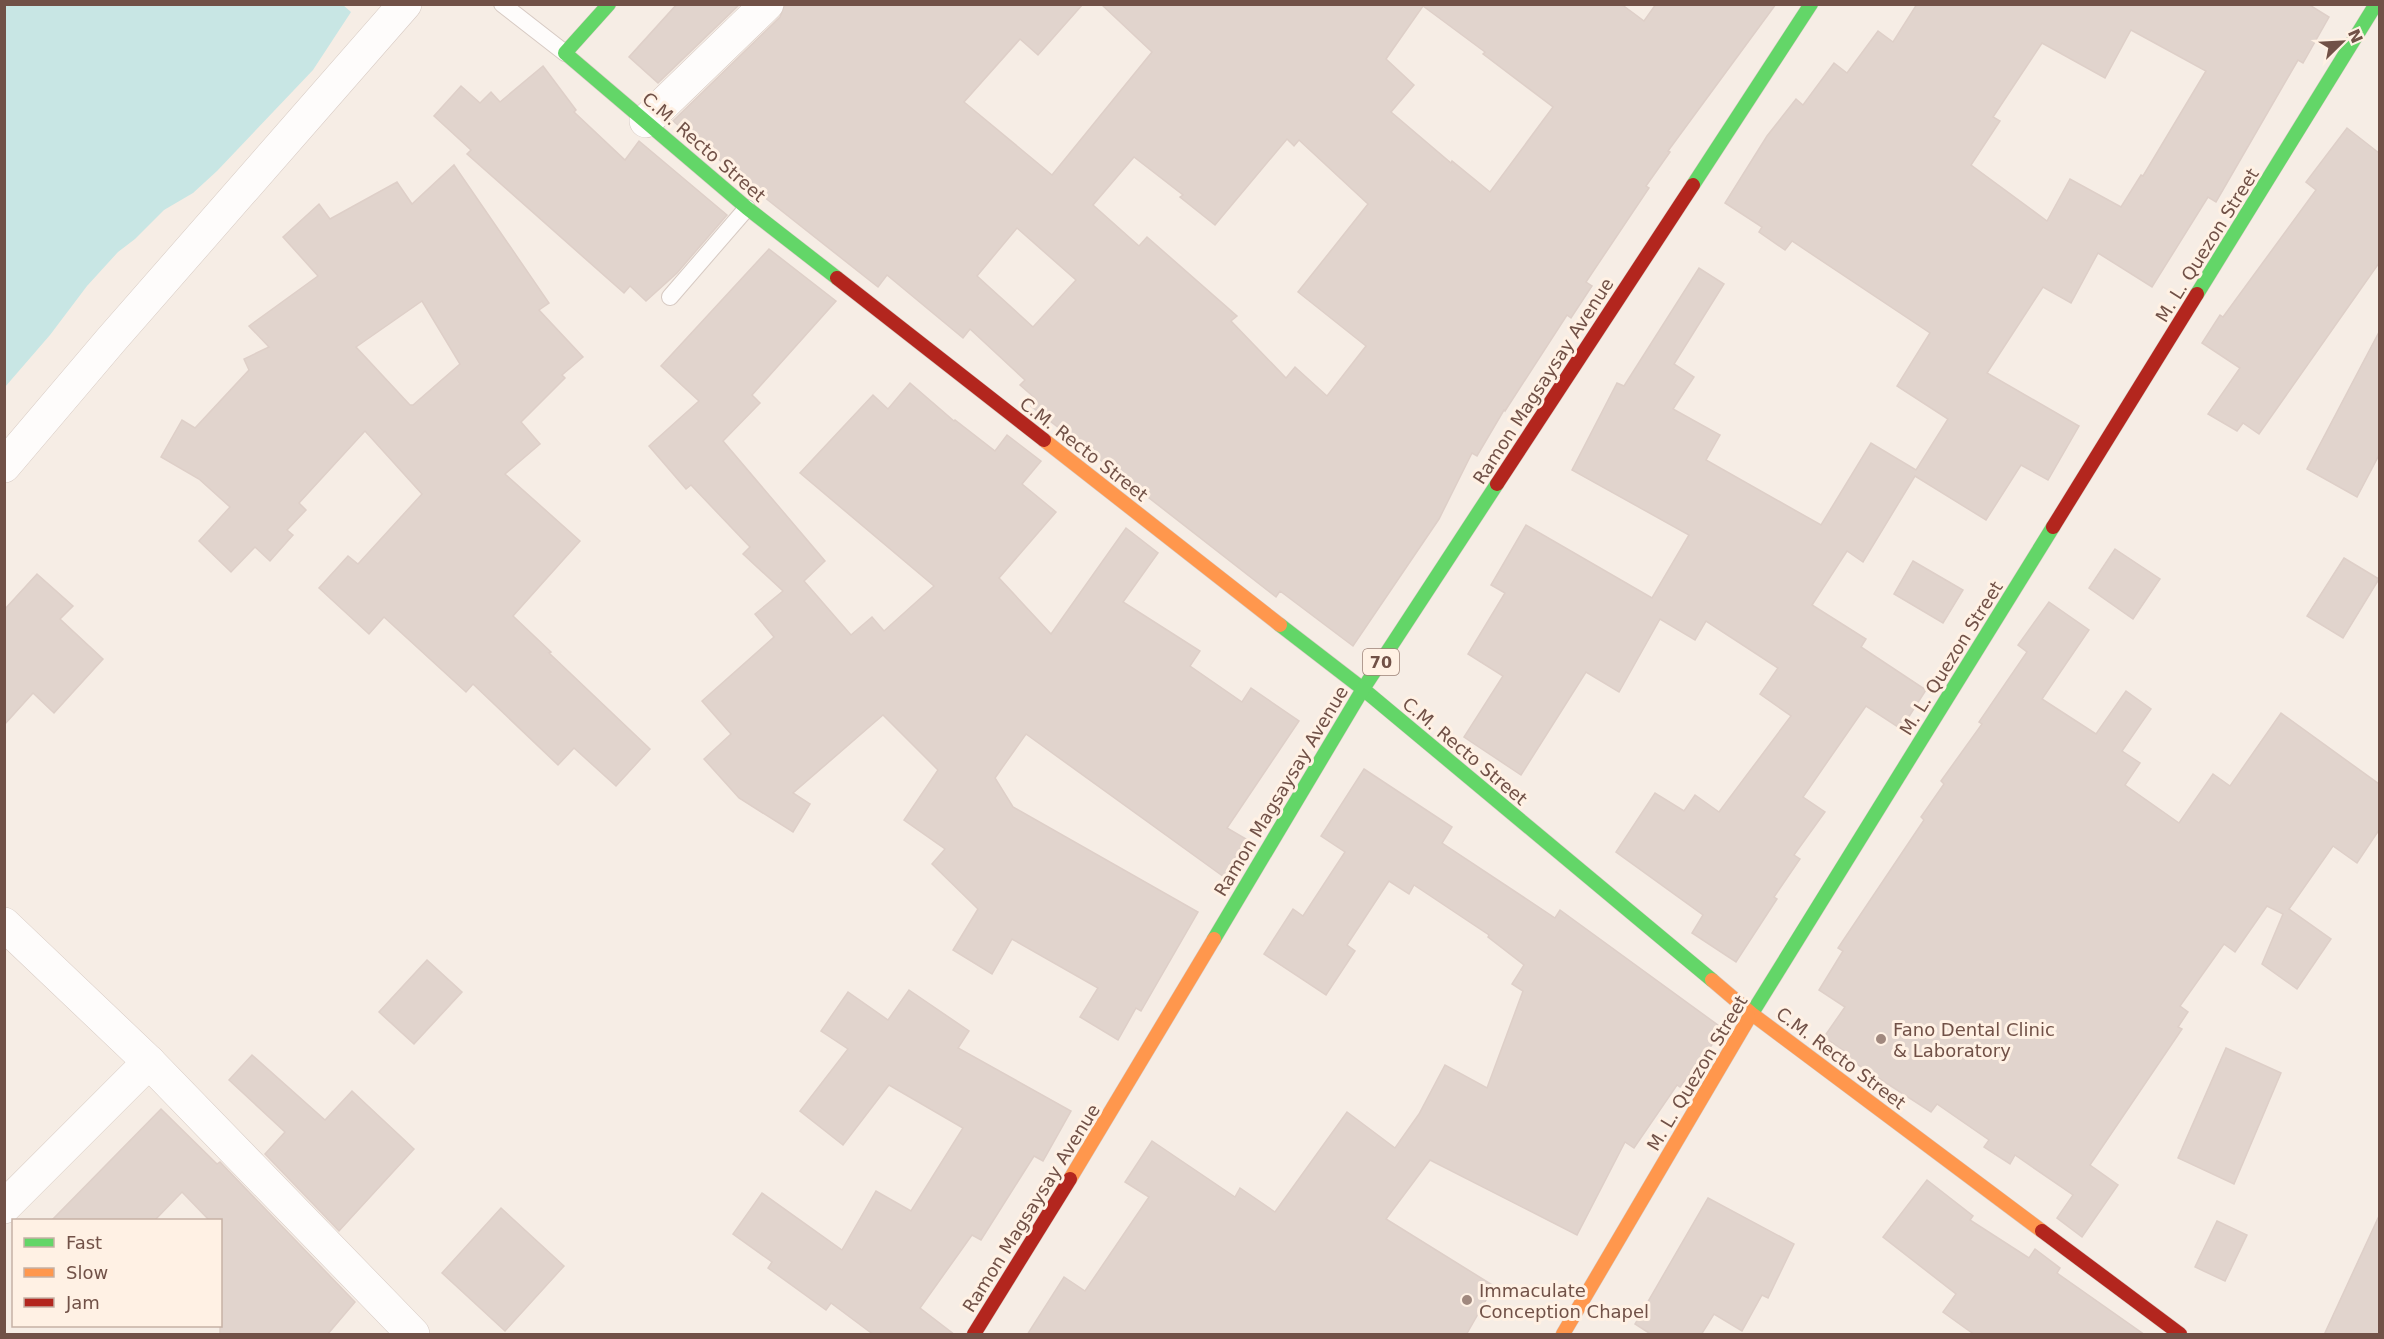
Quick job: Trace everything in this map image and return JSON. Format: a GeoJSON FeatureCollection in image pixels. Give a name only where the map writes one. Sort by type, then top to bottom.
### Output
{"type":"FeatureCollection","features":[{"type":"Feature","properties":{"kind":"street"},"geometry":{"type":"LineString","coordinates":[[4,466],[405,4]]}},
{"type":"Feature","properties":{"kind":"street"},"geometry":{"type":"LineString","coordinates":[[565,53],[609,4]]}},
{"type":"Feature","properties":{"kind":"street"},"geometry":{"type":"LineString","coordinates":[[646,121],[767,4]]}},
{"type":"Feature","properties":{"kind":"street","name":"Ramon Magsaysay Avenue"},"geometry":{"type":"LineString","coordinates":[[975,1335],[1109,1116],[1363,689],[1811,4]]}},
{"type":"Feature","properties":{"kind":"street","name":"M. L. Quezon Street"},"geometry":{"type":"LineString","coordinates":[[1563,1335],[1752,1014],[2376,4]]}},
{"type":"Feature","properties":{"kind":"street","name":"C.M. Recto Street"},"geometry":{"type":"LineString","coordinates":[[565,53],[747,208],[1363,689],[1752,1014],[2180,1335]]}},
{"type":"Feature","properties":{"kind":"street"},"geometry":{"type":"LineString","coordinates":[[4,924],[149,1062],[413,1335]]}},
{"type":"Feature","properties":{"kind":"street"},"geometry":{"type":"LineString","coordinates":[[4,1208],[149,1062]]}},
{"type":"Feature","properties":{"kind":"lane"},"geometry":{"type":"LineString","coordinates":[[502,4],[565,53]]}},
{"type":"Feature","properties":{"kind":"lane"},"geometry":{"type":"LineString","coordinates":[[670,297],[747,208]]}},
{"type":"Feature","properties":{"kind":"water"},"geometry":{"type":"Polygon","coordinates":[[[5,5],[343,5],[351,12],[313,70],[217,171],[193,193],[164,210],[135,239],[118,252],[87,286],[50,335],[5,387],[5,5]]]}},
{"type":"Feature","properties":{"kind":"building"},"geometry":{"type":"Polygon","coordinates":[[[677,4],[740,4],[658,83],[629,57],[677,4]]]}},
{"type":"Feature","properties":{"kind":"building"},"geometry":{"type":"Polygon","coordinates":[[[785,4],[1083,4],[1038,55],[1020,39],[964,102],[1052,175],[1152,52],[1101,4],[1621,4],[1644,21],[1656,4],[1776,4],[1668,151],[1670,152],[1646,186],[1649,188],[1586,282],[1592,286],[1571,318],[1567,315],[1504,410],[1477,456],[1472,453],[1439,519],[1353,646],[1280,591],[1276,597],[1094,455],[1066,430],[1064,432],[1031,406],[1036,399],[1020,385],[1025,380],[970,329],[963,338],[887,275],[878,287],[759,193],[673,121],[780,17],[785,4]],[[1423,6],[1386,59],[1414,85],[1391,112],[1451,163],[1452,161],[1490,192],[1553,107],[1423,6]],[[1287,139],[1215,225],[1180,197],[1183,195],[1134,157],[1093,205],[1139,246],[1147,237],[1237,316],[1231,321],[1286,378],[1295,367],[1327,396],[1366,346],[1298,292],[1368,204],[1299,140],[1294,146],[1287,139]],[[1017,228],[977,276],[1033,327],[1076,280],[1017,228]]]}},
{"type":"Feature","properties":{"kind":"building"},"geometry":{"type":"Polygon","coordinates":[[[1917,4],[2308,4],[2329,17],[2303,63],[2298,60],[2216,202],[2208,197],[2152,287],[2098,253],[2071,303],[2043,287],[1987,373],[2079,426],[2048,480],[2021,465],[1986,520],[1915,476],[1863,562],[1847,551],[1812,605],[1866,639],[1861,647],[1926,690],[1901,729],[1866,706],[1803,797],[1825,812],[1794,855],[1800,859],[1774,897],[1777,899],[1736,962],[1692,933],[1703,915],[1616,852],[1655,793],[1684,811],[1695,795],[1719,812],[1791,716],[1760,694],[1778,668],[1706,621],[1695,640],[1660,619],[1619,692],[1586,672],[1521,775],[1464,737],[1503,676],[1468,654],[1505,593],[1491,585],[1526,525],[1652,598],[1689,535],[1572,470],[1617,383],[1624,386],[1699,268],[1724,284],[1674,364],[1694,377],[1673,409],[1720,435],[1706,460],[1821,525],[1871,443],[1916,470],[1948,419],[1897,386],[1930,333],[1792,241],[1785,250],[1759,232],[1762,227],[1725,203],[1767,136],[1796,99],[1803,105],[1834,63],[1847,73],[1878,31],[1893,42],[1917,4]],[[2131,30],[2105,78],[2042,43],[1993,117],[2000,121],[1971,165],[2047,221],[2070,179],[2121,207],[2141,175],[2143,176],[2206,71],[2131,30]]]}},
{"type":"Feature","properties":{"kind":"building"},"geometry":{"type":"Polygon","coordinates":[[[543,66],[576,110],[574,112],[625,160],[639,141],[727,215],[677,273],[646,301],[630,286],[624,293],[467,154],[471,150],[434,116],[461,86],[480,103],[491,92],[500,102],[543,66]]]}},
{"type":"Feature","properties":{"kind":"building"},"geometry":{"type":"Polygon","coordinates":[[[2347,128],[2379,153],[2379,263],[2259,434],[2243,423],[2237,431],[2208,414],[2240,368],[2202,343],[2220,315],[2223,317],[2316,190],[2306,182],[2347,128]]]}},
{"type":"Feature","properties":{"kind":"building"},"geometry":{"type":"Polygon","coordinates":[[[454,165],[549,303],[539,310],[583,357],[562,375],[565,378],[521,422],[540,444],[505,474],[580,541],[513,616],[650,749],[616,786],[574,748],[558,765],[473,684],[466,692],[384,617],[369,634],[319,588],[348,556],[358,564],[422,494],[365,431],[299,503],[306,510],[287,530],[293,535],[270,561],[255,547],[231,572],[199,541],[230,507],[199,479],[161,457],[182,420],[195,428],[249,370],[244,359],[269,347],[249,326],[318,276],[283,237],[319,204],[330,219],[397,182],[412,204],[454,165]],[[422,301],[356,347],[410,405],[413,405],[460,364],[422,301]]]}},
{"type":"Feature","properties":{"kind":"building"},"geometry":{"type":"Polygon","coordinates":[[[769,249],[836,301],[752,395],[760,403],[723,441],[825,561],[804,581],[851,635],[872,617],[884,631],[934,586],[800,473],[873,395],[888,409],[910,383],[954,421],[995,451],[1007,435],[1041,461],[1022,484],[1056,512],[999,578],[1051,634],[1126,528],[1158,553],[1123,602],[1200,651],[1190,666],[1242,702],[1251,688],[1299,721],[1227,828],[1246,839],[1224,877],[1026,734],[995,778],[1013,807],[1198,912],[1141,1011],[1136,1008],[1118,1040],[1080,1017],[1098,988],[1012,939],[992,974],[953,950],[978,909],[932,864],[945,849],[904,820],[938,770],[883,715],[793,793],[810,804],[793,832],[739,798],[704,759],[731,734],[702,701],[774,637],[755,614],[783,591],[743,554],[750,547],[691,485],[686,489],[649,446],[699,401],[661,366],[769,249]]]}},
{"type":"Feature","properties":{"kind":"building"},"geometry":{"type":"Polygon","coordinates":[[[2379,332],[2379,455],[2357,497],[2307,469],[2379,332]]]}},
{"type":"Feature","properties":{"kind":"building"},"geometry":{"type":"Polygon","coordinates":[[[2115,549],[2160,579],[2133,619],[2089,588],[2115,549]]]}},
{"type":"Feature","properties":{"kind":"building"},"geometry":{"type":"Polygon","coordinates":[[[2344,558],[2379,579],[2343,638],[2307,616],[2344,558]]]}},
{"type":"Feature","properties":{"kind":"building"},"geometry":{"type":"Polygon","coordinates":[[[1913,561],[1963,590],[1943,623],[1894,594],[1913,561]]]}},
{"type":"Feature","properties":{"kind":"building"},"geometry":{"type":"Polygon","coordinates":[[[37,574],[73,606],[60,619],[103,659],[54,713],[33,693],[4,725],[4,610],[37,574]]]}},
{"type":"Feature","properties":{"kind":"building"},"geometry":{"type":"Polygon","coordinates":[[[2049,602],[2089,630],[2042,699],[2096,734],[2126,691],[2151,709],[2122,751],[2140,763],[2125,785],[2179,823],[2213,774],[2230,786],[2281,713],[2379,784],[2379,830],[2357,863],[2333,846],[2289,909],[2331,939],[2297,989],[2262,964],[2283,914],[2267,906],[2235,952],[2224,944],[2180,1006],[2188,1012],[2178,1027],[2182,1029],[2090,1165],[2118,1185],[2082,1237],[2057,1218],[2073,1195],[2015,1155],[2010,1164],[1984,1147],[1989,1140],[1937,1104],[1931,1112],[1846,1057],[1849,1054],[1824,1037],[1845,1007],[1819,990],[1843,951],[1838,948],[1924,820],[1921,817],[1944,784],[1941,781],[1982,724],[1979,722],[2027,652],[2018,645],[2049,602]]]}},
{"type":"Feature","properties":{"kind":"building"},"geometry":{"type":"Polygon","coordinates":[[[1364,769],[1452,827],[1442,843],[1555,918],[1560,910],[1722,1028],[1714,1042],[1680,1087],[1677,1085],[1634,1148],[1625,1142],[1577,1235],[1430,1160],[1386,1219],[1494,1286],[1466,1335],[1027,1335],[1064,1277],[1085,1291],[1149,1197],[1125,1182],[1152,1141],[1235,1197],[1240,1188],[1275,1212],[1347,1112],[1395,1148],[1419,1114],[1445,1065],[1487,1088],[1523,991],[1512,984],[1524,965],[1488,937],[1489,935],[1414,885],[1409,894],[1389,881],[1347,945],[1355,951],[1326,995],[1264,954],[1293,909],[1303,916],[1345,852],[1321,836],[1364,769]]]}},
{"type":"Feature","properties":{"kind":"building"},"geometry":{"type":"Polygon","coordinates":[[[427,960],[462,992],[414,1044],[379,1012],[427,960]]]}},
{"type":"Feature","properties":{"kind":"building"},"geometry":{"type":"Polygon","coordinates":[[[909,990],[969,1031],[958,1048],[1071,1111],[1043,1161],[1034,1156],[981,1240],[972,1235],[920,1308],[955,1335],[874,1335],[831,1303],[826,1310],[768,1268],[772,1262],[733,1234],[762,1193],[842,1250],[876,1191],[911,1211],[963,1128],[889,1085],[843,1145],[800,1111],[848,1049],[821,1031],[848,992],[888,1020],[909,990]]]}},
{"type":"Feature","properties":{"kind":"building"},"geometry":{"type":"Polygon","coordinates":[[[2226,1048],[2281,1073],[2234,1184],[2178,1158],[2226,1048]]]}},
{"type":"Feature","properties":{"kind":"building"},"geometry":{"type":"Polygon","coordinates":[[[252,1055],[325,1120],[352,1091],[414,1149],[339,1231],[265,1154],[285,1132],[229,1080],[252,1055]]]}},
{"type":"Feature","properties":{"kind":"building"},"geometry":{"type":"Polygon","coordinates":[[[161,1109],[217,1164],[220,1162],[355,1302],[327,1335],[220,1335],[220,1327],[222,1327],[222,1219],[208,1219],[182,1192],[156,1219],[53,1219],[161,1109]]]}},
{"type":"Feature","properties":{"kind":"building"},"geometry":{"type":"Polygon","coordinates":[[[1927,1180],[1973,1216],[1970,1220],[2029,1258],[2035,1249],[2060,1268],[2057,1273],[2145,1335],[1975,1335],[1943,1312],[1956,1294],[1883,1237],[1927,1180]]]}},
{"type":"Feature","properties":{"kind":"building"},"geometry":{"type":"Polygon","coordinates":[[[1708,1198],[1794,1244],[1768,1298],[1762,1295],[1742,1331],[1714,1314],[1701,1335],[1652,1335],[1635,1324],[1708,1198]]]}},
{"type":"Feature","properties":{"kind":"building"},"geometry":{"type":"Polygon","coordinates":[[[501,1208],[564,1266],[505,1331],[442,1273],[501,1208]]]}},
{"type":"Feature","properties":{"kind":"building"},"geometry":{"type":"Polygon","coordinates":[[[2379,1216],[2379,1335],[2324,1335],[2379,1216]]]}},
{"type":"Feature","properties":{"kind":"building"},"geometry":{"type":"Polygon","coordinates":[[[2217,1221],[2247,1235],[2225,1281],[2195,1267],[2217,1221]]]}},
{"type":"Feature","properties":{"kind":"traffic: fast"},"geometry":{"type":"LineString","coordinates":[[609,4],[565,53],[747,208],[837,278]]}},
{"type":"Feature","properties":{"kind":"traffic: fast"},"geometry":{"type":"LineString","coordinates":[[1693,185],[1811,4]]}},
{"type":"Feature","properties":{"kind":"traffic: fast"},"geometry":{"type":"LineString","coordinates":[[2197,294],[2376,4]]}},
{"type":"Feature","properties":{"kind":"traffic: fast"},"geometry":{"type":"LineString","coordinates":[[1214,939],[1363,689],[1497,484]]}},
{"type":"Feature","properties":{"kind":"traffic: fast"},"geometry":{"type":"LineString","coordinates":[[1749,1018],[2053,527]]}},
{"type":"Feature","properties":{"kind":"traffic: fast"},"geometry":{"type":"LineString","coordinates":[[1280,625],[1363,689],[1712,980]]}},
{"type":"Feature","properties":{"kind":"traffic: slow"},"geometry":{"type":"LineString","coordinates":[[1044,440],[1280,625]]}},
{"type":"Feature","properties":{"kind":"traffic: slow"},"geometry":{"type":"LineString","coordinates":[[1070,1179],[1214,939]]}},
{"type":"Feature","properties":{"kind":"traffic: slow"},"geometry":{"type":"LineString","coordinates":[[1712,980],[1752,1014],[2042,1231]]}},
{"type":"Feature","properties":{"kind":"traffic: slow"},"geometry":{"type":"LineString","coordinates":[[1563,1334],[1749,1018]]}},
{"type":"Feature","properties":{"kind":"traffic: jam"},"geometry":{"type":"LineString","coordinates":[[1497,484],[1693,185]]}},
{"type":"Feature","properties":{"kind":"traffic: jam"},"geometry":{"type":"LineString","coordinates":[[837,278],[1044,440]]}},
{"type":"Feature","properties":{"kind":"traffic: jam"},"geometry":{"type":"LineString","coordinates":[[2053,527],[2197,294]]}},
{"type":"Feature","properties":{"kind":"traffic: jam"},"geometry":{"type":"LineString","coordinates":[[974,1334],[1070,1179]]}},
{"type":"Feature","properties":{"kind":"traffic: jam"},"geometry":{"type":"LineString","coordinates":[[2042,1231],[2180,1334]]}},
{"type":"Feature","properties":{"kind":"place","name":"Fano Dental Clinic & Laboratory"},"geometry":{"type":"Point","coordinates":[1881,1039]}},
{"type":"Feature","properties":{"kind":"place","name":"Immaculate Conception Chapel"},"geometry":{"type":"Point","coordinates":[1467,1300]}}]}
